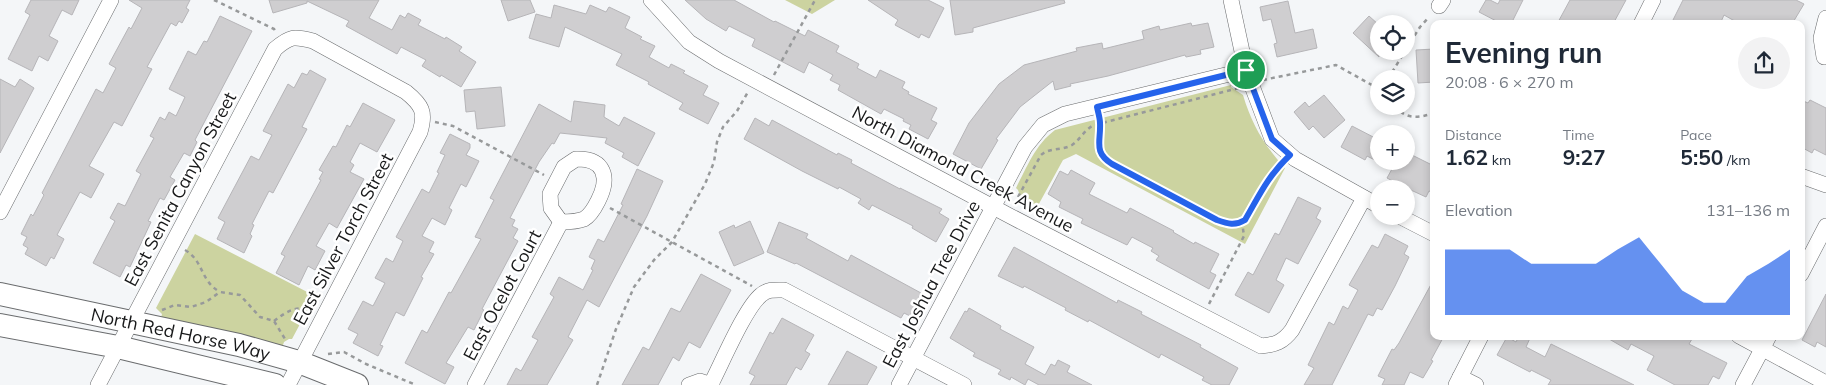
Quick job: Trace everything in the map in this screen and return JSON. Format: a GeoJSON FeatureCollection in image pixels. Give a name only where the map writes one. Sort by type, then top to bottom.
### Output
{"type":"FeatureCollection","features":[{"type":"Feature","properties":{"kind":"street"},"geometry":{"type":"LineString","coordinates":[[0,212],[111,0]]}},
{"type":"Feature","properties":{"kind":"street","name":"North Diamond Creek Avenue"},"geometry":{"type":"LineString","coordinates":[[650,0],[689,42],[711,56],[993,207],[1251,343],[1261,346],[1272,346],[1284,340],[1292,330],[1364,198]]}},
{"type":"Feature","properties":{"kind":"street"},"geometry":{"type":"LineString","coordinates":[[1231,0],[1248,77],[1272,139],[1290,155],[1330,180],[1370,201]]}},
{"type":"Feature","properties":{"kind":"street"},"geometry":{"type":"LineString","coordinates":[[1643,20],[1653,0]]}},
{"type":"Feature","properties":{"kind":"street"},"geometry":{"type":"LineString","coordinates":[[1824,57],[1821,38],[1826,18]]}},
{"type":"Feature","properties":{"kind":"street","name":"East Silver Torch Street"},"geometry":{"type":"LineString","coordinates":[[281,36],[297,36],[313,41],[406,92],[416,100],[422,109],[424,119],[420,132],[309,359],[288,385]]}},
{"type":"Feature","properties":{"kind":"street","name":"East Senita Canyon Street"},"geometry":{"type":"LineString","coordinates":[[98,385],[281,36]]}},
{"type":"Feature","properties":{"kind":"street","name":"East Joshua Tree Drive"},"geometry":{"type":"LineString","coordinates":[[899,385],[1025,147],[1043,125],[1066,114],[1248,77]]}},
{"type":"Feature","properties":{"kind":"street"},"geometry":{"type":"LineString","coordinates":[[1805,178],[1826,186]]}},
{"type":"Feature","properties":{"kind":"street","name":"East Ocelot Court"},"geometry":{"type":"LineString","coordinates":[[475,385],[561,222]]}},
{"type":"Feature","properties":{"kind":"street"},"geometry":{"type":"LineString","coordinates":[[1415,224],[1430,232]]}},
{"type":"Feature","properties":{"kind":"street"},"geometry":{"type":"LineString","coordinates":[[1805,266],[1826,226]]}},
{"type":"Feature","properties":{"kind":"street"},"geometry":{"type":"LineString","coordinates":[[689,385],[700,382],[711,385],[751,306],[762,294],[771,290],[784,290],[964,385]]}},
{"type":"Feature","properties":{"kind":"street","name":"North Red Horse Way"},"geometry":{"type":"LineString","coordinates":[[0,294],[309,359],[357,385]]}},
{"type":"Feature","properties":{"kind":"street","name":"North Red Horse Way"},"geometry":{"type":"LineString","coordinates":[[0,326],[118,347],[275,385]]}},
{"type":"Feature","properties":{"kind":"street"},"geometry":{"type":"LineString","coordinates":[[1476,385],[1458,381],[1479,340]]}},
{"type":"Feature","properties":{"kind":"street"},"geometry":{"type":"LineString","coordinates":[[1743,385],[1765,342],[1826,383]]}},
{"type":"Feature","properties":{"kind":"path"},"geometry":{"type":"LineString","coordinates":[[214,0],[274,29],[281,36]]}},
{"type":"Feature","properties":{"kind":"path"},"geometry":{"type":"LineString","coordinates":[[774,75],[814,0]]}},
{"type":"Feature","properties":{"kind":"path"},"geometry":{"type":"LineString","coordinates":[[1415,35],[1441,3]]}},
{"type":"Feature","properties":{"kind":"path"},"geometry":{"type":"LineString","coordinates":[[1018,197],[1041,155],[1046,151],[1072,145],[1087,129],[1100,124],[1233,90],[1248,77],[1336,65],[1370,84]]}},
{"type":"Feature","properties":{"kind":"path"},"geometry":{"type":"LineString","coordinates":[[597,385],[616,330],[634,287],[654,260],[672,242],[708,177],[723,127],[736,111],[750,88]]}},
{"type":"Feature","properties":{"kind":"path"},"geometry":{"type":"LineString","coordinates":[[1097,107],[1100,124],[1100,153],[1105,159],[1217,220],[1232,224],[1245,220],[1267,181],[1290,155]]}},
{"type":"Feature","properties":{"kind":"path"},"geometry":{"type":"LineString","coordinates":[[1404,115],[1412,118],[1430,114]]}},
{"type":"Feature","properties":{"kind":"path"},"geometry":{"type":"LineString","coordinates":[[434,121],[453,126],[550,178]]}},
{"type":"Feature","properties":{"kind":"path"},"geometry":{"type":"LineString","coordinates":[[608,207],[755,289]]}},
{"type":"Feature","properties":{"kind":"path"},"geometry":{"type":"LineString","coordinates":[[1208,306],[1244,236],[1242,222]]}},
{"type":"Feature","properties":{"kind":"path"},"geometry":{"type":"LineString","coordinates":[[185,250],[195,256],[204,278],[212,287],[220,292],[240,295],[260,317],[274,321],[287,342]]}},
{"type":"Feature","properties":{"kind":"path"},"geometry":{"type":"LineString","coordinates":[[160,311],[175,305],[191,307],[206,302],[220,292]]}},
{"type":"Feature","properties":{"kind":"path"},"geometry":{"type":"LineString","coordinates":[[274,321],[295,308],[309,310]]}},
{"type":"Feature","properties":{"kind":"path"},"geometry":{"type":"LineString","coordinates":[[309,359],[344,352],[366,364],[416,385]]}},
{"type":"Feature","properties":{"kind":"green space"},"geometry":{"type":"Polygon","coordinates":[[[785,0],[835,0],[812,14],[785,0]]]}},
{"type":"Feature","properties":{"kind":"green space"},"geometry":{"type":"Polygon","coordinates":[[[1231,85],[1231,87],[1243,95],[1250,116],[1260,134],[1285,168],[1245,244],[1076,154],[1063,160],[1035,211],[1023,205],[1016,188],[1037,149],[1055,130],[1231,85]]]}},
{"type":"Feature","properties":{"kind":"green space"},"geometry":{"type":"Polygon","coordinates":[[[195,234],[315,296],[292,339],[284,342],[281,351],[160,322],[162,314],[156,308],[195,234]]]}},
{"type":"Feature","properties":{"kind":"building"},"geometry":{"type":"Polygon","coordinates":[[[31,0],[79,0],[72,15],[62,10],[49,36],[58,41],[48,61],[39,56],[32,71],[8,59],[30,15],[25,12],[31,0]]]}},
{"type":"Feature","properties":{"kind":"building"},"geometry":{"type":"Polygon","coordinates":[[[129,0],[190,0],[186,8],[189,10],[182,23],[179,21],[176,26],[171,23],[147,67],[152,69],[122,126],[114,122],[89,166],[104,174],[91,198],[80,192],[57,235],[64,239],[54,259],[51,257],[46,266],[25,254],[28,248],[23,245],[27,237],[21,234],[31,214],[33,216],[44,195],[42,193],[96,89],[103,93],[116,68],[109,64],[129,27],[131,29],[142,8],[129,0]]]}},
{"type":"Feature","properties":{"kind":"building"},"geometry":{"type":"Polygon","coordinates":[[[269,0],[379,0],[369,18],[392,30],[400,15],[405,18],[408,13],[421,20],[418,25],[445,39],[446,37],[462,47],[459,51],[476,62],[461,87],[422,66],[426,60],[401,47],[397,54],[346,26],[349,21],[307,1],[307,3],[273,13],[269,0]]]}},
{"type":"Feature","properties":{"kind":"building"},"geometry":{"type":"Polygon","coordinates":[[[501,0],[530,0],[535,12],[508,21],[501,0]]]}},
{"type":"Feature","properties":{"kind":"building"},"geometry":{"type":"Polygon","coordinates":[[[685,0],[734,0],[774,22],[805,36],[808,30],[839,46],[836,52],[859,64],[857,68],[876,78],[880,70],[905,82],[902,88],[909,92],[908,94],[937,108],[931,120],[937,123],[928,139],[909,129],[911,125],[903,121],[904,119],[884,109],[881,114],[838,90],[840,85],[830,80],[833,75],[809,62],[804,73],[752,46],[755,39],[729,26],[726,31],[706,19],[685,0]]]}},
{"type":"Feature","properties":{"kind":"building"},"geometry":{"type":"Polygon","coordinates":[[[868,0],[928,0],[944,8],[929,38],[921,34],[919,38],[895,25],[898,20],[868,0]]]}},
{"type":"Feature","properties":{"kind":"building"},"geometry":{"type":"Polygon","coordinates":[[[950,0],[1064,0],[1065,3],[973,28],[973,32],[955,35],[950,0]]]}},
{"type":"Feature","properties":{"kind":"building"},"geometry":{"type":"Polygon","coordinates":[[[1486,0],[1498,4],[1500,0],[1523,0],[1513,20],[1494,20],[1479,12],[1486,0]]]}},
{"type":"Feature","properties":{"kind":"building"},"geometry":{"type":"Polygon","coordinates":[[[1570,0],[1626,0],[1615,20],[1559,20],[1570,0]]]}},
{"type":"Feature","properties":{"kind":"building"},"geometry":{"type":"Polygon","coordinates":[[[1683,0],[1796,0],[1804,4],[1794,20],[1733,20],[1724,15],[1722,20],[1673,20],[1683,0]]]}},
{"type":"Feature","properties":{"kind":"building"},"geometry":{"type":"Polygon","coordinates":[[[1288,1],[1295,33],[1313,29],[1317,48],[1277,57],[1274,44],[1277,43],[1271,19],[1263,21],[1260,7],[1288,1]]]}},
{"type":"Feature","properties":{"kind":"building"},"geometry":{"type":"Polygon","coordinates":[[[554,5],[586,14],[590,5],[606,12],[609,7],[630,17],[625,28],[642,37],[640,39],[655,46],[649,57],[669,68],[671,64],[685,71],[683,73],[708,86],[703,95],[719,103],[708,124],[679,109],[683,103],[616,65],[622,54],[565,27],[559,47],[529,38],[536,14],[551,18],[554,5]]]}},
{"type":"Feature","properties":{"kind":"building"},"geometry":{"type":"Polygon","coordinates":[[[220,16],[252,31],[195,140],[197,142],[190,156],[184,153],[170,177],[175,180],[164,200],[160,198],[148,221],[151,222],[130,267],[126,265],[120,277],[93,263],[115,221],[110,218],[118,203],[125,206],[141,174],[136,171],[154,138],[150,136],[160,117],[165,120],[169,112],[176,116],[185,97],[169,89],[188,51],[196,55],[204,41],[207,42],[220,16]]]}},
{"type":"Feature","properties":{"kind":"building"},"geometry":{"type":"Polygon","coordinates":[[[1369,16],[1370,17],[1370,49],[1353,33],[1369,16]]]}},
{"type":"Feature","properties":{"kind":"building"},"geometry":{"type":"Polygon","coordinates":[[[1191,23],[1192,26],[1208,23],[1214,47],[1200,50],[1201,54],[1186,57],[1185,55],[1108,76],[1070,84],[1071,86],[1055,90],[1053,81],[1020,107],[996,139],[998,140],[981,169],[953,154],[969,123],[999,84],[1024,65],[1077,51],[1076,48],[1102,43],[1103,49],[1144,39],[1142,31],[1159,26],[1160,30],[1191,23]]]}},
{"type":"Feature","properties":{"kind":"building"},"geometry":{"type":"Polygon","coordinates":[[[1430,49],[1430,82],[1418,83],[1416,50],[1430,49]]]}},
{"type":"Feature","properties":{"kind":"building"},"geometry":{"type":"Polygon","coordinates":[[[310,70],[326,79],[302,127],[307,129],[273,193],[269,191],[252,224],[254,225],[250,234],[252,236],[244,253],[217,239],[225,222],[218,218],[251,156],[259,160],[272,135],[263,131],[288,84],[294,88],[302,73],[307,75],[310,70]]]}},
{"type":"Feature","properties":{"kind":"building"},"geometry":{"type":"Polygon","coordinates":[[[0,79],[15,87],[20,79],[34,88],[0,153],[0,79]]]}},
{"type":"Feature","properties":{"kind":"building"},"geometry":{"type":"Polygon","coordinates":[[[501,87],[505,126],[477,129],[475,111],[466,112],[464,90],[501,87]]]}},
{"type":"Feature","properties":{"kind":"building"},"geometry":{"type":"Polygon","coordinates":[[[1324,95],[1345,120],[1324,138],[1313,126],[1309,130],[1294,112],[1305,102],[1309,107],[1324,95]]]}},
{"type":"Feature","properties":{"kind":"building"},"geometry":{"type":"Polygon","coordinates":[[[1810,100],[1826,108],[1826,155],[1814,149],[1812,153],[1805,149],[1805,102],[1808,103],[1810,100]]]}},
{"type":"Feature","properties":{"kind":"building"},"geometry":{"type":"Polygon","coordinates":[[[574,101],[605,105],[604,117],[619,126],[624,117],[655,133],[638,166],[622,157],[624,153],[605,143],[607,138],[560,133],[554,144],[552,143],[539,162],[510,218],[515,220],[512,226],[518,229],[513,238],[518,241],[482,309],[484,310],[474,330],[468,327],[446,363],[454,367],[445,384],[405,363],[422,330],[427,333],[481,239],[475,237],[494,200],[490,198],[539,104],[571,122],[574,101]]]}},
{"type":"Feature","properties":{"kind":"building"},"geometry":{"type":"Polygon","coordinates":[[[363,103],[395,120],[377,152],[360,143],[350,162],[354,165],[350,172],[364,179],[337,228],[329,223],[316,246],[325,251],[315,270],[308,266],[299,285],[276,273],[285,256],[281,254],[321,180],[319,179],[323,172],[319,170],[333,146],[336,147],[347,125],[350,127],[363,103]]]}},
{"type":"Feature","properties":{"kind":"building"},"geometry":{"type":"Polygon","coordinates":[[[755,118],[769,126],[772,120],[837,155],[838,153],[852,160],[851,163],[900,189],[942,209],[939,213],[949,219],[936,242],[912,228],[913,226],[872,205],[869,210],[858,203],[861,199],[802,171],[744,139],[755,118]]]}},
{"type":"Feature","properties":{"kind":"building"},"geometry":{"type":"Polygon","coordinates":[[[1352,126],[1370,135],[1370,158],[1367,156],[1365,160],[1341,147],[1352,126]]]}},
{"type":"Feature","properties":{"kind":"building"},"geometry":{"type":"Polygon","coordinates":[[[450,134],[470,144],[466,155],[479,161],[466,187],[461,184],[449,208],[452,210],[445,225],[432,218],[422,236],[434,242],[429,252],[434,254],[421,277],[423,278],[404,316],[396,312],[380,345],[383,346],[378,356],[353,343],[358,334],[348,329],[363,301],[373,306],[385,283],[375,278],[386,258],[393,262],[403,241],[396,237],[422,189],[429,193],[445,155],[440,153],[450,134]]]}},
{"type":"Feature","properties":{"kind":"building"},"geometry":{"type":"Polygon","coordinates":[[[1415,156],[1430,164],[1430,191],[1426,197],[1415,192],[1415,180],[1391,180],[1387,178],[1391,170],[1415,170],[1415,156]]]}},
{"type":"Feature","properties":{"kind":"building"},"geometry":{"type":"Polygon","coordinates":[[[637,169],[663,181],[647,216],[599,307],[587,300],[568,337],[573,340],[547,385],[507,385],[516,368],[521,371],[538,340],[532,337],[554,297],[550,294],[559,277],[583,290],[593,270],[591,269],[595,260],[589,257],[598,239],[604,242],[623,205],[621,204],[637,169]]]}},
{"type":"Feature","properties":{"kind":"building"},"geometry":{"type":"Polygon","coordinates":[[[1071,170],[1095,183],[1089,194],[1127,213],[1130,208],[1174,231],[1194,244],[1195,242],[1219,254],[1210,272],[1216,275],[1209,289],[1156,260],[1159,256],[1151,251],[1153,248],[1132,237],[1127,245],[1081,223],[1083,219],[1059,207],[1061,202],[1048,194],[1060,171],[1068,175],[1071,170]]]}},
{"type":"Feature","properties":{"kind":"building"},"geometry":{"type":"Polygon","coordinates":[[[1298,197],[1321,208],[1316,218],[1321,221],[1298,264],[1286,258],[1276,280],[1284,285],[1269,313],[1235,295],[1248,272],[1253,275],[1275,233],[1279,235],[1298,197]]]}},
{"type":"Feature","properties":{"kind":"building"},"geometry":{"type":"Polygon","coordinates":[[[750,221],[764,253],[734,266],[719,232],[734,225],[735,228],[750,221]]]}},
{"type":"Feature","properties":{"kind":"building"},"geometry":{"type":"Polygon","coordinates":[[[779,222],[808,234],[806,238],[848,261],[851,255],[921,293],[910,316],[904,313],[901,318],[796,263],[767,252],[779,222]]]}},
{"type":"Feature","properties":{"kind":"building"},"geometry":{"type":"Polygon","coordinates":[[[1385,234],[1408,246],[1404,254],[1409,257],[1395,286],[1382,310],[1377,308],[1373,316],[1368,314],[1332,385],[1304,385],[1314,368],[1308,365],[1329,322],[1334,325],[1343,306],[1348,309],[1358,290],[1349,285],[1372,245],[1378,248],[1385,234]]]}},
{"type":"Feature","properties":{"kind":"building"},"geometry":{"type":"Polygon","coordinates":[[[1014,247],[1117,303],[1118,300],[1142,312],[1141,314],[1201,345],[1200,347],[1238,368],[1229,385],[1212,385],[1202,380],[1204,377],[1161,354],[1159,358],[1089,320],[1088,322],[1065,310],[1066,308],[1024,286],[1023,288],[998,276],[1014,247]]]}},
{"type":"Feature","properties":{"kind":"building"},"geometry":{"type":"Polygon","coordinates":[[[701,274],[731,290],[700,348],[689,342],[679,361],[673,357],[658,385],[622,385],[643,347],[649,350],[671,308],[680,312],[701,274]]]}},
{"type":"Feature","properties":{"kind":"building"},"geometry":{"type":"Polygon","coordinates":[[[1430,286],[1430,340],[1442,340],[1431,360],[1433,361],[1423,378],[1410,372],[1404,385],[1382,385],[1385,379],[1378,376],[1392,349],[1394,350],[1430,286]]]}},
{"type":"Feature","properties":{"kind":"building"},"geometry":{"type":"Polygon","coordinates":[[[1826,294],[1826,347],[1817,342],[1815,347],[1802,340],[1805,340],[1805,334],[1826,294]]]}},
{"type":"Feature","properties":{"kind":"building"},"geometry":{"type":"Polygon","coordinates":[[[969,308],[1001,326],[1000,329],[1034,347],[1025,364],[1045,375],[1051,364],[1055,366],[1058,360],[1070,366],[1067,372],[1092,385],[1039,385],[1028,379],[1025,385],[1011,377],[1010,380],[998,374],[1001,370],[973,356],[975,353],[950,338],[965,311],[967,312],[969,308]]]}},
{"type":"Feature","properties":{"kind":"building"},"geometry":{"type":"Polygon","coordinates":[[[782,318],[814,335],[805,351],[810,354],[801,370],[796,367],[786,385],[750,385],[755,376],[749,373],[770,332],[773,334],[782,318]]]}},
{"type":"Feature","properties":{"kind":"building"},"geometry":{"type":"Polygon","coordinates":[[[1505,340],[1516,342],[1517,340],[1529,340],[1526,347],[1545,357],[1551,344],[1634,385],[1548,385],[1551,380],[1531,370],[1530,372],[1497,355],[1505,340]]]}},
{"type":"Feature","properties":{"kind":"building"},"geometry":{"type":"Polygon","coordinates":[[[1611,340],[1691,340],[1689,344],[1727,363],[1719,379],[1713,376],[1708,385],[1675,385],[1647,370],[1654,356],[1631,344],[1628,350],[1611,340]]]}},
{"type":"Feature","properties":{"kind":"building"},"geometry":{"type":"Polygon","coordinates":[[[847,351],[877,367],[867,385],[828,385],[847,351]]]}},
{"type":"Feature","properties":{"kind":"route"},"geometry":{"type":"LineString","coordinates":[[1246,70],[1272,139],[1290,155],[1267,181],[1245,220],[1242,222],[1232,224],[1217,220],[1112,164],[1100,153],[1100,124],[1097,107],[1246,70]]}}]}
